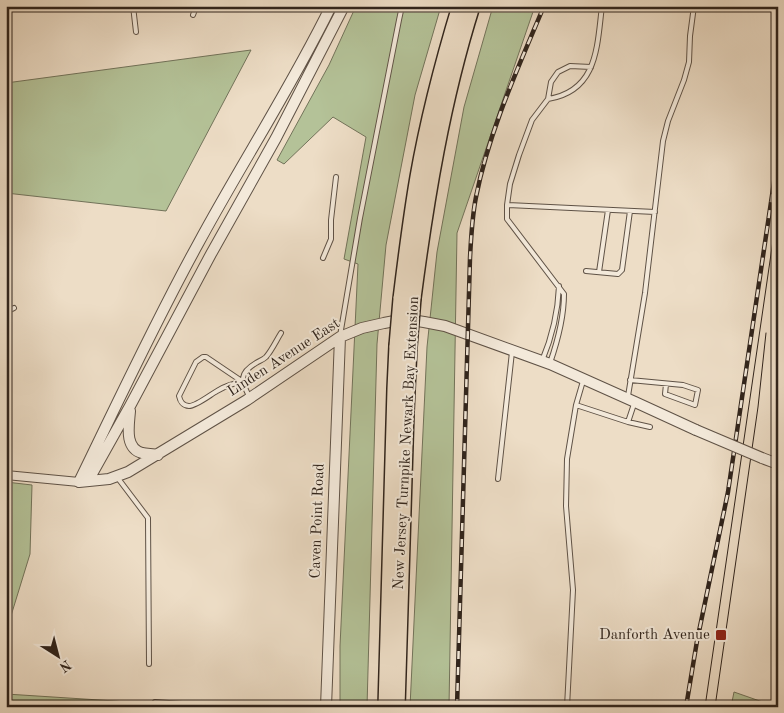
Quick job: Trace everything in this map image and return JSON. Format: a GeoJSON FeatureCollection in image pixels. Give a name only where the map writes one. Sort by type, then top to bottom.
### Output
{"type":"FeatureCollection","features":[{"type":"Feature","properties":{"kind":"highway","name":"New Jersey Turnpike Newark Bay Extension"},"geometry":{"type":"LineString","coordinates":[[386,707],[394,409],[403,347],[409,234],[429,123],[460,6]]}},
{"type":"Feature","properties":{"kind":"highway","name":"New Jersey Turnpike Newark Bay Extension"},"geometry":{"type":"LineString","coordinates":[[407,298],[441,122],[472,6]]}},
{"type":"Feature","properties":{"kind":"highway","name":"New Jersey Turnpike Newark Bay Extension"},"geometry":{"type":"LineString","coordinates":[[397,707],[406,412],[403,347]]}},
{"type":"Feature","properties":{"kind":"street"},"geometry":{"type":"LineString","coordinates":[[84,481],[141,355],[198,244],[291,83],[331,6]]}},
{"type":"Feature","properties":{"kind":"street"},"geometry":{"type":"LineString","coordinates":[[84,481],[130,406],[210,254],[276,138],[344,6]]}},
{"type":"Feature","properties":{"kind":"street","name":"Linden Avenue East"},"geometry":{"type":"LineString","coordinates":[[6,475],[84,481],[116,477],[158,455],[250,398],[340,337],[362,328],[405,319],[445,326],[546,363],[696,430],[778,464]]}},
{"type":"Feature","properties":{"kind":"street","name":"Caven Point Road"},"geometry":{"type":"LineString","coordinates":[[326,707],[340,337]]}},
{"type":"Feature","properties":{"kind":"street"},"geometry":{"type":"LineString","coordinates":[[130,406],[129,435],[134,449],[141,453],[158,455]]}},
{"type":"Feature","properties":{"kind":"lane"},"geometry":{"type":"LineString","coordinates":[[133,6],[136,32]]}},
{"type":"Feature","properties":{"kind":"lane"},"geometry":{"type":"LineString","coordinates":[[193,15],[197,6]]}},
{"type":"Feature","properties":{"kind":"lane"},"geometry":{"type":"LineString","coordinates":[[340,337],[360,218],[402,6]]}},
{"type":"Feature","properties":{"kind":"lane"},"geometry":{"type":"LineString","coordinates":[[548,99],[574,89],[584,81],[598,48],[602,6]]}},
{"type":"Feature","properties":{"kind":"lane"},"geometry":{"type":"LineString","coordinates":[[628,422],[631,400],[630,380],[645,293],[663,141],[668,121],[689,62],[694,6]]}},
{"type":"Feature","properties":{"kind":"lane"},"geometry":{"type":"LineString","coordinates":[[546,363],[558,339],[564,306],[564,294],[507,220],[510,184],[528,129],[532,120],[548,99],[551,82],[558,72],[570,66],[591,67]]}},
{"type":"Feature","properties":{"kind":"lane"},"geometry":{"type":"LineString","coordinates":[[322,258],[331,239],[336,176]]}},
{"type":"Feature","properties":{"kind":"lane"},"geometry":{"type":"LineString","coordinates":[[507,205],[655,212]]}},
{"type":"Feature","properties":{"kind":"lane"},"geometry":{"type":"LineString","coordinates":[[600,272],[608,210]]}},
{"type":"Feature","properties":{"kind":"lane"},"geometry":{"type":"LineString","coordinates":[[586,271],[618,274],[622,270],[630,211]]}},
{"type":"Feature","properties":{"kind":"lane"},"geometry":{"type":"LineString","coordinates":[[546,363],[554,325],[559,286]]}},
{"type":"Feature","properties":{"kind":"lane"},"geometry":{"type":"LineString","coordinates":[[6,312],[14,308]]}},
{"type":"Feature","properties":{"kind":"lane"},"geometry":{"type":"LineString","coordinates":[[250,398],[244,385],[243,377],[256,362],[265,358],[281,333]]}},
{"type":"Feature","properties":{"kind":"lane"},"geometry":{"type":"LineString","coordinates":[[498,479],[512,350]]}},
{"type":"Feature","properties":{"kind":"lane"},"geometry":{"type":"LineString","coordinates":[[203,357],[206,357],[244,382],[235,383],[223,388],[190,406],[182,404],[179,396],[196,362],[203,357]]}},
{"type":"Feature","properties":{"kind":"lane"},"geometry":{"type":"LineString","coordinates":[[568,707],[573,590],[566,506],[567,459],[576,405],[584,380]]}},
{"type":"Feature","properties":{"kind":"lane"},"geometry":{"type":"LineString","coordinates":[[630,380],[683,385],[698,390],[695,406],[665,394],[666,384]]}},
{"type":"Feature","properties":{"kind":"lane"},"geometry":{"type":"LineString","coordinates":[[576,405],[650,427]]}},
{"type":"Feature","properties":{"kind":"lane"},"geometry":{"type":"LineString","coordinates":[[116,477],[148,518],[149,664]]}},
{"type":"Feature","properties":{"kind":"lane"},"geometry":{"type":"LineString","coordinates":[[155,702],[224,707]]}},
{"type":"Feature","properties":{"kind":"green space"},"geometry":{"type":"Polygon","coordinates":[[[356,6],[441,6],[415,95],[386,245],[377,344],[367,707],[340,707],[340,646],[358,264],[344,259],[366,137],[333,117],[284,164],[277,160],[329,65],[356,6]]]}},
{"type":"Feature","properties":{"kind":"green space"},"geometry":{"type":"Polygon","coordinates":[[[493,6],[535,6],[457,233],[449,707],[410,707],[427,347],[437,252],[464,107],[493,6]]]}},
{"type":"Feature","properties":{"kind":"green space"},"geometry":{"type":"Polygon","coordinates":[[[251,50],[166,211],[6,193],[6,83],[251,50]]]}},
{"type":"Feature","properties":{"kind":"green space"},"geometry":{"type":"Polygon","coordinates":[[[6,482],[32,485],[30,554],[6,632],[6,482]]]}},
{"type":"Feature","properties":{"kind":"green space"},"geometry":{"type":"Polygon","coordinates":[[[734,692],[777,707],[731,707],[734,692]]]}},
{"type":"Feature","properties":{"kind":"green space"},"geometry":{"type":"Polygon","coordinates":[[[6,694],[115,701],[173,707],[6,707],[6,694]]]}},
{"type":"Feature","properties":{"kind":"tram line"},"geometry":{"type":"LineString","coordinates":[[705,707],[778,206]]}},
{"type":"Feature","properties":{"kind":"tram line"},"geometry":{"type":"LineString","coordinates":[[715,707],[758,407],[766,333]]}},
{"type":"Feature","properties":{"kind":"railway"},"geometry":{"type":"LineString","coordinates":[[457,707],[471,235],[476,197],[488,148],[514,76],[544,6]]}},
{"type":"Feature","properties":{"kind":"railway"},"geometry":{"type":"LineString","coordinates":[[686,707],[697,641],[728,492],[778,155]]}},
{"type":"Feature","properties":{"kind":"place","name":"Danforth Avenue"},"geometry":{"type":"Point","coordinates":[721,635]}}]}
